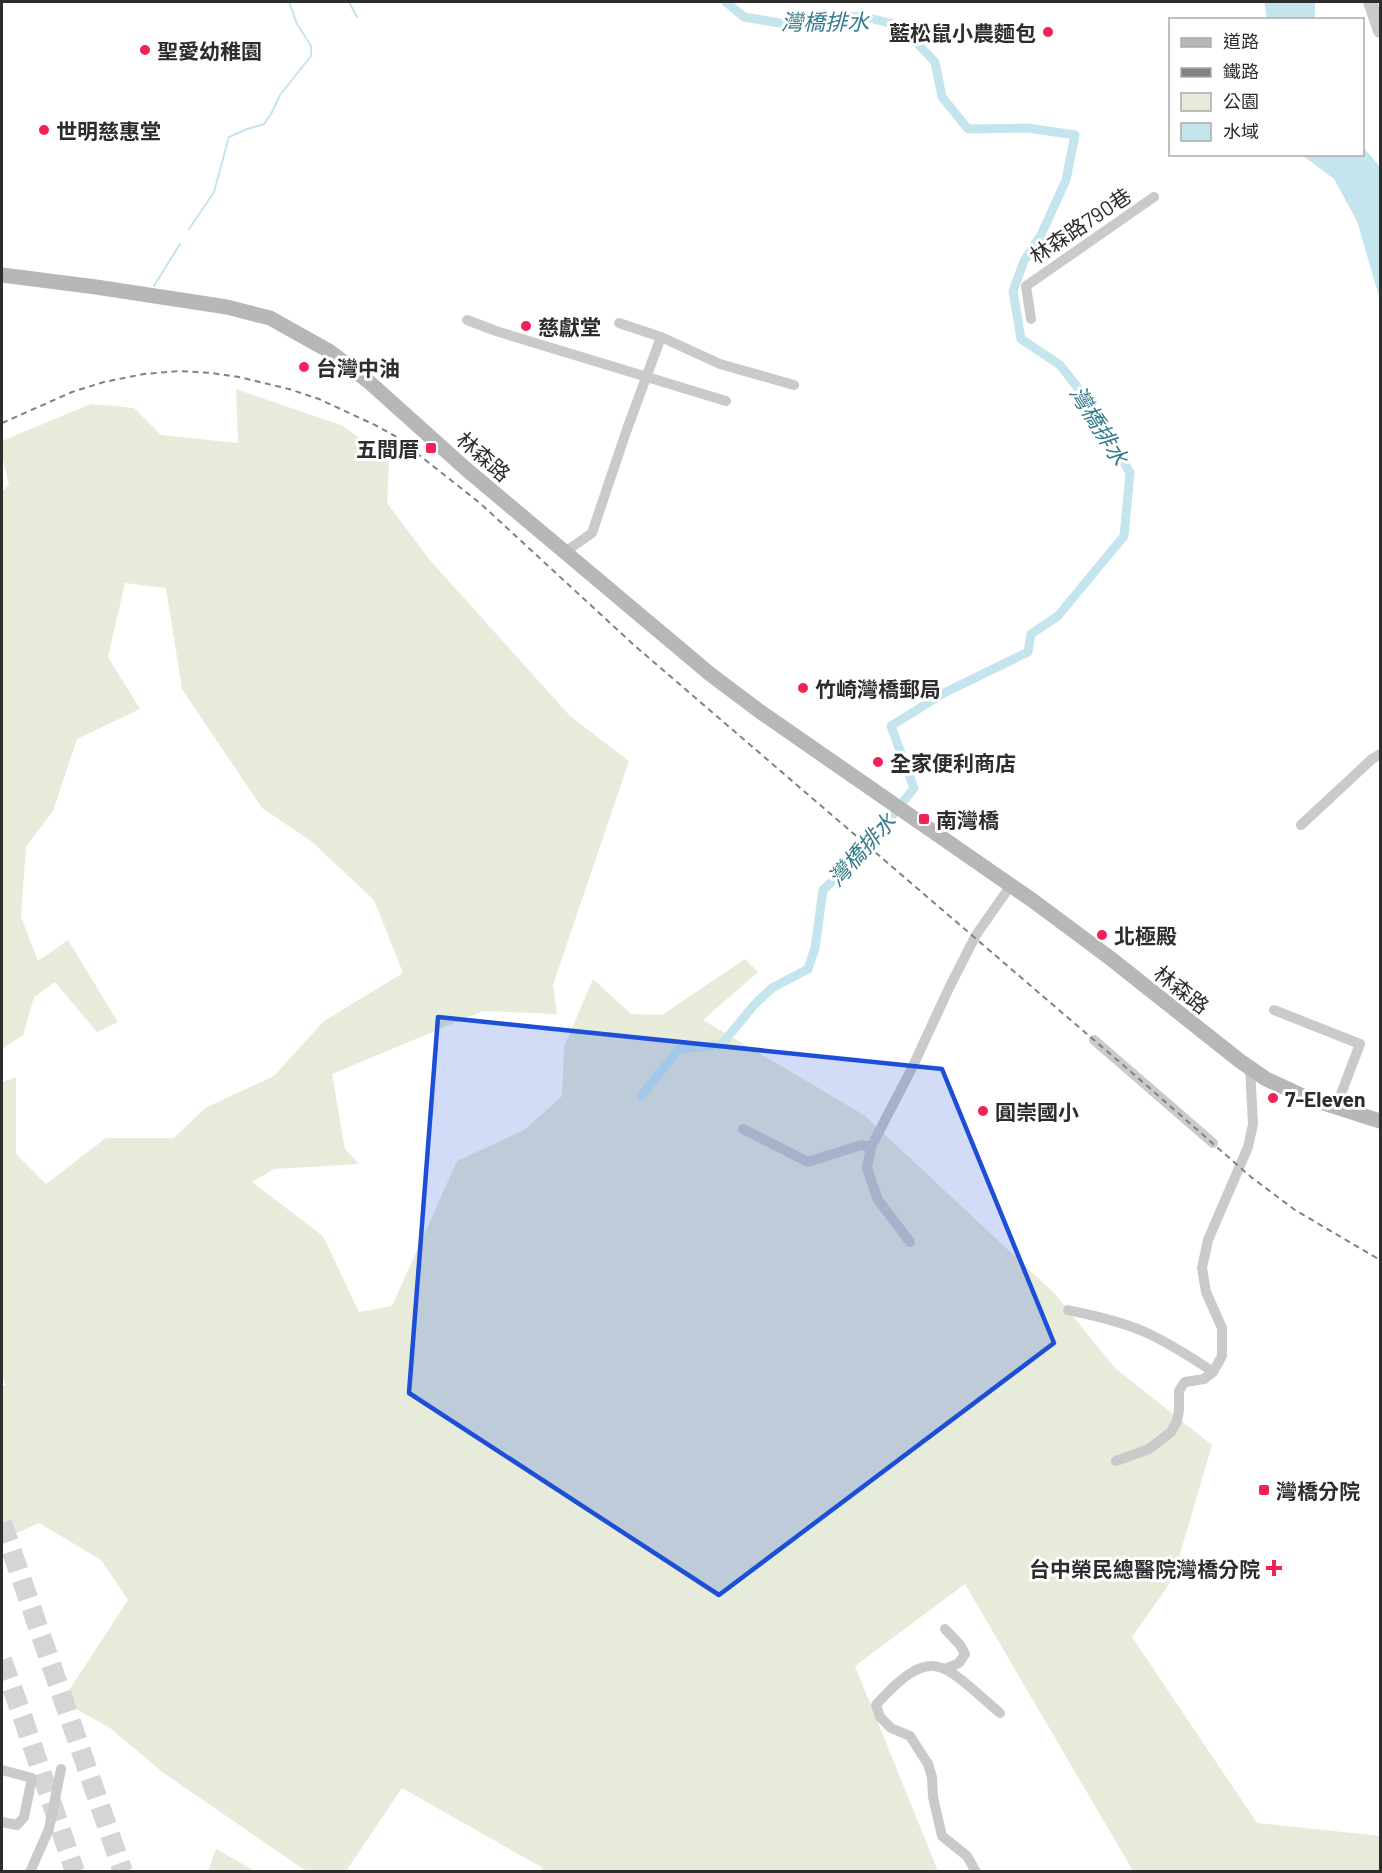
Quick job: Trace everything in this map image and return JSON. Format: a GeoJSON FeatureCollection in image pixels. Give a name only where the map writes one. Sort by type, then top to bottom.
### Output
{"type":"FeatureCollection","features":[{"type":"Feature","properties":{"kind":"main road","name":"林森路"},"geometry":{"type":"LineString","coordinates":[[2,275],[227,306],[270,318],[329,351],[368,381],[466,469],[710,674],[762,713],[1011,885],[1110,958],[1266,1079],[1305,1097],[1380,1121]]}},
{"type":"Feature","properties":{"kind":"street"},"geometry":{"type":"LineString","coordinates":[[1370,2],[1380,32]]}},
{"type":"Feature","properties":{"kind":"street","name":"林森路790巷"},"geometry":{"type":"LineString","coordinates":[[1031,320],[1026,286],[1154,197]]}},
{"type":"Feature","properties":{"kind":"street"},"geometry":{"type":"LineString","coordinates":[[467,320],[495,331],[726,401]]}},
{"type":"Feature","properties":{"kind":"street"},"geometry":{"type":"LineString","coordinates":[[619,323],[661,337],[720,364],[794,385]]}},
{"type":"Feature","properties":{"kind":"street"},"geometry":{"type":"LineString","coordinates":[[565,552],[592,533],[661,337]]}},
{"type":"Feature","properties":{"kind":"street"},"geometry":{"type":"LineString","coordinates":[[1301,825],[1380,754]]}},
{"type":"Feature","properties":{"kind":"street"},"geometry":{"type":"LineString","coordinates":[[910,1242],[878,1200],[867,1168],[871,1147],[976,935],[1011,885]]}},
{"type":"Feature","properties":{"kind":"street"},"geometry":{"type":"LineString","coordinates":[[1274,1010],[1360,1044],[1336,1107]]}},
{"type":"Feature","properties":{"kind":"street"},"geometry":{"type":"LineString","coordinates":[[1094,1040],[1213,1143]]}},
{"type":"Feature","properties":{"kind":"street"},"geometry":{"type":"LineString","coordinates":[[1116,1461],[1149,1449],[1172,1432],[1177,1421],[1179,1391],[1182,1386],[1185,1382],[1204,1378],[1213,1372],[1222,1356],[1222,1328],[1206,1292],[1202,1268],[1208,1240],[1248,1147],[1252,1124],[1250,1068]]}},
{"type":"Feature","properties":{"kind":"street"},"geometry":{"type":"LineString","coordinates":[[743,1130],[808,1162],[861,1145],[871,1147]]}},
{"type":"Feature","properties":{"kind":"street"},"geometry":{"type":"LineString","coordinates":[[1068,1310],[1120,1323],[1144,1332],[1180,1350],[1213,1372]]}},
{"type":"Feature","properties":{"kind":"street"},"geometry":{"type":"LineString","coordinates":[[945,1629],[960,1644],[964,1654],[959,1663],[947,1668],[925,1665],[911,1671],[876,1705],[880,1717],[891,1728],[910,1736],[928,1764],[942,1836],[967,1856],[976,1872]]}},
{"type":"Feature","properties":{"kind":"street"},"geometry":{"type":"LineString","coordinates":[[947,1668],[1000,1713]]}},
{"type":"Feature","properties":{"kind":"street"},"geometry":{"type":"LineString","coordinates":[[30,1872],[49,1829],[61,1769]]}},
{"type":"Feature","properties":{"kind":"street"},"geometry":{"type":"LineString","coordinates":[[2,1770],[33,1778],[24,1817],[17,1825],[2,1822]]}},
{"type":"Feature","properties":{"kind":"highlighted area"},"geometry":{"type":"Polygon","coordinates":[[[438,1017],[942,1069],[1054,1343],[719,1595],[409,1393],[438,1017]]]}},
{"type":"Feature","properties":{"kind":"green space"},"geometry":{"type":"Polygon","coordinates":[[[236,389],[343,426],[389,460],[387,503],[429,559],[570,716],[629,761],[553,985],[557,1014],[483,1011],[332,1074],[345,1149],[359,1164],[274,1169],[252,1182],[323,1236],[359,1312],[392,1306],[457,1161],[524,1130],[562,1096],[564,1047],[593,979],[631,1014],[662,1015],[745,959],[758,972],[703,1020],[864,1115],[1055,1294],[1115,1368],[1212,1445],[1170,1583],[1132,1637],[1257,1823],[1380,1836],[1380,1871],[1133,1871],[965,1584],[855,1666],[938,1871],[540,1871],[543,1868],[402,1788],[346,1871],[306,1871],[165,1774],[110,1728],[62,1701],[128,1600],[101,1560],[39,1523],[2,1540],[2,1385],[6,1385],[2,1377],[2,1082],[16,1077],[16,1154],[46,1184],[106,1138],[174,1138],[205,1108],[274,1076],[324,1021],[403,973],[374,900],[311,841],[262,808],[182,689],[166,588],[125,583],[108,657],[140,709],[77,739],[53,811],[26,847],[21,917],[38,961],[68,940],[118,1022],[97,1032],[55,982],[34,997],[23,1035],[2,1049],[2,491],[9,485],[2,456],[2,441],[91,404],[134,408],[161,435],[238,443],[236,389]]]}},
{"type":"Feature","properties":{"kind":"green space"},"geometry":{"type":"Polygon","coordinates":[[[216,1849],[255,1871],[208,1871],[216,1849]]]}},
{"type":"Feature","properties":{"kind":"water"},"geometry":{"type":"Polygon","coordinates":[[[1264,2],[1315,2],[1315,18],[1267,18],[1264,2]]]}},
{"type":"Feature","properties":{"kind":"water"},"geometry":{"type":"Polygon","coordinates":[[[1364,148],[1380,167],[1380,300],[1357,221],[1334,179],[1303,156],[1364,156],[1364,148]]]}},
{"type":"Feature","properties":{"kind":"waterway"},"geometry":{"type":"LineString","coordinates":[[189,229],[214,192],[229,137],[264,124],[280,95],[311,56],[311,46],[297,24],[289,2]]}},
{"type":"Feature","properties":{"kind":"waterway"},"geometry":{"type":"LineString","coordinates":[[349,2],[357,17]]}},
{"type":"Feature","properties":{"kind":"waterway","name":"灣橋排水"},"geometry":{"type":"LineString","coordinates":[[641,1096],[679,1049],[721,1045],[754,1005],[772,988],[808,969],[815,948],[823,890],[865,850],[914,788],[891,726],[944,693],[1028,652],[1031,634],[1058,616],[1124,536],[1130,473],[1092,406],[1060,365],[1021,339],[1013,291],[1024,261],[1041,235],[1066,180],[1075,135],[1028,128],[968,129],[942,97],[935,62],[901,26],[862,16],[779,23],[744,17],[726,2]]}},
{"type":"Feature","properties":{"kind":"waterway"},"geometry":{"type":"LineString","coordinates":[[154,286],[180,244]]}},
{"type":"Feature","properties":{"kind":"tunnel"},"geometry":{"type":"LineString","coordinates":[[2,1523],[123,1872]]}},
{"type":"Feature","properties":{"kind":"tunnel"},"geometry":{"type":"LineString","coordinates":[[2,1660],[75,1872]]}},
{"type":"Feature","properties":{"kind":"railway"},"geometry":{"type":"LineString","coordinates":[[2,423],[72,392],[104,382],[144,374],[179,371],[239,377],[289,389],[319,399],[395,436],[481,504],[635,646],[1251,1177],[1295,1210],[1380,1260]]}},
{"type":"Feature","properties":{"kind":"place","name":"藍松鼠小農麵包"},"geometry":{"type":"Point","coordinates":[1048,32]}},
{"type":"Feature","properties":{"kind":"place","name":"聖愛幼稚園"},"geometry":{"type":"Point","coordinates":[145,50]}},
{"type":"Feature","properties":{"kind":"place","name":"世明慈惠堂"},"geometry":{"type":"Point","coordinates":[44,130]}},
{"type":"Feature","properties":{"kind":"place","name":"慈獻堂"},"geometry":{"type":"Point","coordinates":[526,326]}},
{"type":"Feature","properties":{"kind":"place","name":"台灣中油"},"geometry":{"type":"Point","coordinates":[304,367]}},
{"type":"Feature","properties":{"kind":"place","name":"五間厝"},"geometry":{"type":"Point","coordinates":[431,448]}},
{"type":"Feature","properties":{"kind":"place","name":"竹崎灣橋郵局"},"geometry":{"type":"Point","coordinates":[803,688]}},
{"type":"Feature","properties":{"kind":"place","name":"全家便利商店"},"geometry":{"type":"Point","coordinates":[878,762]}},
{"type":"Feature","properties":{"kind":"place","name":"南灣橋"},"geometry":{"type":"Point","coordinates":[924,819]}},
{"type":"Feature","properties":{"kind":"place","name":"北極殿"},"geometry":{"type":"Point","coordinates":[1102,935]}},
{"type":"Feature","properties":{"kind":"place","name":"7-Eleven"},"geometry":{"type":"Point","coordinates":[1273,1098]}},
{"type":"Feature","properties":{"kind":"place","name":"圓崇國小"},"geometry":{"type":"Point","coordinates":[983,1111]}},
{"type":"Feature","properties":{"kind":"place","name":"灣橋分院"},"geometry":{"type":"Point","coordinates":[1264,1490]}},
{"type":"Feature","properties":{"kind":"place","name":"台中榮民總醫院灣橋分院"},"geometry":{"type":"Point","coordinates":[1274,1568]}}]}
